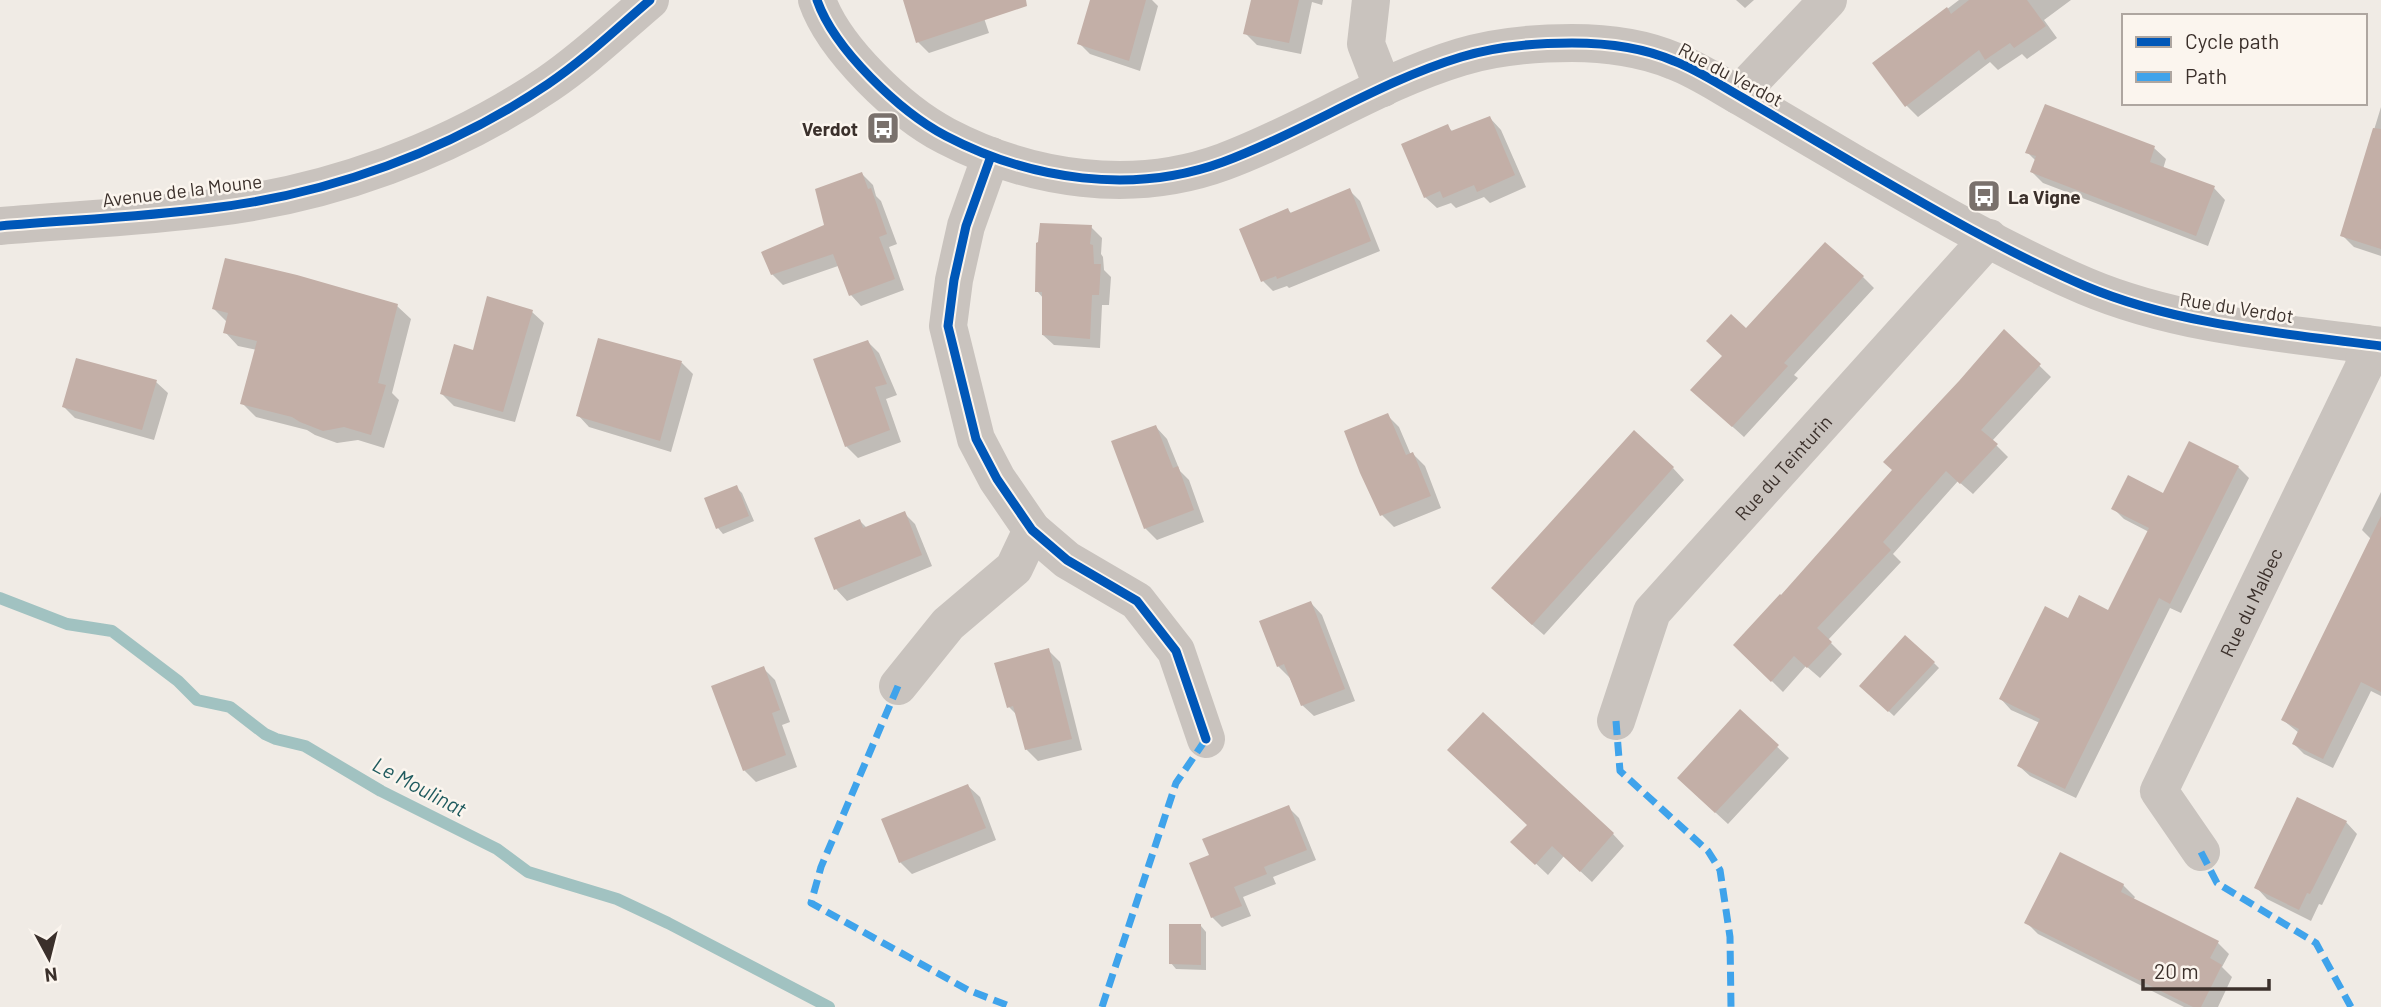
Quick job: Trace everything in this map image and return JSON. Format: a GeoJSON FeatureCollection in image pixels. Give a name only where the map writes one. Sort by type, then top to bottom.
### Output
{"type":"FeatureCollection","features":[{"type":"Feature","properties":{"kind":"street","name":"Avenue de la Moune"},"geometry":{"type":"LineString","coordinates":[[0,226],[213,208],[284,195],[352,178],[434,146],[506,110],[589,55],[650,0]]}},
{"type":"Feature","properties":{"kind":"street"},"geometry":{"type":"LineString","coordinates":[[1371,0],[1366,44],[1383,89]]}},
{"type":"Feature","properties":{"kind":"street"},"geometry":{"type":"LineString","coordinates":[[1738,95],[1828,0]]}},
{"type":"Feature","properties":{"kind":"street","name":"Rue du Verdot"},"geometry":{"type":"LineString","coordinates":[[813,5],[860,66],[891,98],[924,124],[991,156],[1038,171],[1085,178],[1135,180],[1185,172],[1221,162],[1461,56],[1508,46],[1579,43],[1647,52],[1673,60],[1870,173],[1989,238],[2084,285],[2154,310],[2373,345]]}},
{"type":"Feature","properties":{"kind":"street"},"geometry":{"type":"LineString","coordinates":[[991,156],[966,226],[954,280],[948,327],[976,439],[998,479],[1032,530],[1067,560],[1137,601],[1176,651],[1206,739]]}},
{"type":"Feature","properties":{"kind":"street","name":"Rue du Teinturin"},"geometry":{"type":"LineString","coordinates":[[1616,721],[1652,612],[1989,238]]}},
{"type":"Feature","properties":{"kind":"street","name":"Rue du Malbec"},"geometry":{"type":"LineString","coordinates":[[2201,852],[2159,791],[2373,345]]}},
{"type":"Feature","properties":{"kind":"street"},"geometry":{"type":"LineString","coordinates":[[898,687],[948,624],[1014,568],[1032,530]]}},
{"type":"Feature","properties":{"kind":"building"},"geometry":{"type":"Polygon","coordinates":[[[903,0],[1026,0],[1027,6],[916,43],[903,0]]]}},
{"type":"Feature","properties":{"kind":"building"},"geometry":{"type":"Polygon","coordinates":[[[1090,0],[1146,0],[1129,61],[1077,44],[1090,0]]]}},
{"type":"Feature","properties":{"kind":"building"},"geometry":{"type":"Polygon","coordinates":[[[1251,0],[1299,0],[1289,43],[1243,34],[1251,0]]]}},
{"type":"Feature","properties":{"kind":"building"},"geometry":{"type":"Polygon","coordinates":[[[1969,0],[2027,0],[2046,26],[2014,48],[2010,43],[1985,60],[1979,50],[1905,107],[1872,63],[1947,7],[1951,14],[1969,0]]]}},
{"type":"Feature","properties":{"kind":"building"},"geometry":{"type":"Polygon","coordinates":[[[2045,104],[2155,146],[2150,162],[2215,186],[2196,236],[2030,172],[2036,156],[2025,153],[2045,104]]]}},
{"type":"Feature","properties":{"kind":"building"},"geometry":{"type":"Polygon","coordinates":[[[1490,116],[1515,175],[1477,192],[1474,185],[1443,198],[1440,191],[1424,198],[1401,144],[1448,124],[1451,131],[1490,116]]]}},
{"type":"Feature","properties":{"kind":"building"},"geometry":{"type":"Polygon","coordinates":[[[2373,128],[2381,129],[2381,249],[2340,236],[2373,128]]]}},
{"type":"Feature","properties":{"kind":"building"},"geometry":{"type":"Polygon","coordinates":[[[862,172],[868,189],[871,188],[887,234],[879,237],[895,279],[849,296],[833,254],[771,275],[761,252],[824,225],[815,189],[862,172]]]}},
{"type":"Feature","properties":{"kind":"building"},"geometry":{"type":"Polygon","coordinates":[[[1350,188],[1371,241],[1277,279],[1276,276],[1261,282],[1239,229],[1288,208],[1290,213],[1350,188]]]}},
{"type":"Feature","properties":{"kind":"building"},"geometry":{"type":"Polygon","coordinates":[[[1040,223],[1092,225],[1090,244],[1093,245],[1094,264],[1101,264],[1099,295],[1092,295],[1090,339],[1042,335],[1042,292],[1035,292],[1036,243],[1040,223]]]}},
{"type":"Feature","properties":{"kind":"building"},"geometry":{"type":"Polygon","coordinates":[[[1825,242],[1864,276],[1784,363],[1788,366],[1732,427],[1690,390],[1722,356],[1706,341],[1731,314],[1746,328],[1825,242]]]}},
{"type":"Feature","properties":{"kind":"building"},"geometry":{"type":"Polygon","coordinates":[[[225,258],[398,304],[378,383],[386,385],[371,435],[344,427],[323,431],[292,417],[240,404],[257,341],[223,333],[228,313],[212,309],[225,258]]]}},
{"type":"Feature","properties":{"kind":"building"},"geometry":{"type":"Polygon","coordinates":[[[487,296],[533,310],[503,412],[440,394],[454,344],[473,350],[487,296]]]}},
{"type":"Feature","properties":{"kind":"building"},"geometry":{"type":"Polygon","coordinates":[[[2004,329],[2041,364],[1981,430],[1998,444],[1960,484],[1946,471],[1883,542],[1891,550],[1817,628],[1832,642],[1807,668],[1794,656],[1771,682],[1733,645],[1892,470],[1883,462],[2004,329]]]}},
{"type":"Feature","properties":{"kind":"building"},"geometry":{"type":"Polygon","coordinates":[[[598,338],[682,361],[660,441],[576,416],[598,338]]]}},
{"type":"Feature","properties":{"kind":"building"},"geometry":{"type":"Polygon","coordinates":[[[868,340],[887,384],[875,387],[890,430],[845,447],[813,359],[868,340]]]}},
{"type":"Feature","properties":{"kind":"building"},"geometry":{"type":"Polygon","coordinates":[[[76,358],[157,380],[142,430],[62,407],[76,358]]]}},
{"type":"Feature","properties":{"kind":"building"},"geometry":{"type":"Polygon","coordinates":[[[1388,413],[1406,455],[1413,452],[1431,496],[1380,516],[1344,431],[1388,413]]]}},
{"type":"Feature","properties":{"kind":"building"},"geometry":{"type":"Polygon","coordinates":[[[1156,425],[1173,468],[1178,466],[1194,510],[1144,529],[1111,441],[1156,425]]]}},
{"type":"Feature","properties":{"kind":"building"},"geometry":{"type":"Polygon","coordinates":[[[1634,430],[1674,467],[1532,625],[1491,588],[1634,430]]]}},
{"type":"Feature","properties":{"kind":"building"},"geometry":{"type":"Polygon","coordinates":[[[2189,441],[2239,466],[2170,604],[2159,598],[2065,789],[2017,766],[2040,719],[1999,699],[2045,606],[2068,618],[2079,595],[2108,610],[2149,528],[2111,509],[2128,475],[2163,493],[2189,441]]]}},
{"type":"Feature","properties":{"kind":"building"},"geometry":{"type":"Polygon","coordinates":[[[737,485],[749,516],[716,529],[704,498],[737,485]]]}},
{"type":"Feature","properties":{"kind":"building"},"geometry":{"type":"Polygon","coordinates":[[[905,511],[922,555],[834,590],[814,538],[860,519],[863,528],[905,511]]]}},
{"type":"Feature","properties":{"kind":"building"},"geometry":{"type":"Polygon","coordinates":[[[2381,516],[2381,692],[2361,682],[2323,759],[2292,744],[2299,729],[2281,720],[2381,516]]]}},
{"type":"Feature","properties":{"kind":"building"},"geometry":{"type":"Polygon","coordinates":[[[1311,601],[1345,689],[1301,706],[1284,664],[1277,667],[1259,621],[1311,601]]]}},
{"type":"Feature","properties":{"kind":"building"},"geometry":{"type":"Polygon","coordinates":[[[1905,635],[1935,662],[1888,712],[1859,686],[1905,635]]]}},
{"type":"Feature","properties":{"kind":"building"},"geometry":{"type":"Polygon","coordinates":[[[1049,648],[1072,739],[1025,750],[1013,706],[1007,708],[994,663],[1049,648]]]}},
{"type":"Feature","properties":{"kind":"building"},"geometry":{"type":"Polygon","coordinates":[[[764,666],[780,710],[772,713],[786,755],[743,771],[711,686],[764,666]]]}},
{"type":"Feature","properties":{"kind":"building"},"geometry":{"type":"Polygon","coordinates":[[[1740,709],[1779,745],[1715,813],[1677,778],[1740,709]]]}},
{"type":"Feature","properties":{"kind":"building"},"geometry":{"type":"Polygon","coordinates":[[[1483,712],[1614,833],[1580,872],[1552,846],[1535,865],[1510,842],[1527,825],[1447,750],[1483,712]]]}},
{"type":"Feature","properties":{"kind":"building"},"geometry":{"type":"Polygon","coordinates":[[[968,784],[986,828],[899,863],[881,819],[968,784]]]}},
{"type":"Feature","properties":{"kind":"building"},"geometry":{"type":"Polygon","coordinates":[[[2297,797],[2347,821],[2299,910],[2254,888],[2297,797]]]}},
{"type":"Feature","properties":{"kind":"building"},"geometry":{"type":"Polygon","coordinates":[[[1289,805],[1307,850],[1264,867],[1267,874],[1234,887],[1242,906],[1211,918],[1189,863],[1209,855],[1202,839],[1289,805]]]}},
{"type":"Feature","properties":{"kind":"building"},"geometry":{"type":"Polygon","coordinates":[[[2060,852],[2124,884],[2121,892],[2219,941],[2210,958],[2222,965],[2201,1007],[2193,1007],[2024,923],[2060,852]]]}},
{"type":"Feature","properties":{"kind":"building"},"geometry":{"type":"Polygon","coordinates":[[[1169,924],[1201,924],[1201,965],[1169,964],[1169,924]]]}},
{"type":"Feature","properties":{"kind":"waterway","name":"Le Moulinat"},"geometry":{"type":"LineString","coordinates":[[0,598],[67,624],[112,631],[178,681],[197,700],[230,707],[265,734],[305,746],[381,791],[497,849],[528,872],[617,899],[829,1007]]}},
{"type":"Feature","properties":{"kind":"marked path"},"geometry":{"type":"LineString","coordinates":[[898,686],[821,867],[811,903],[968,990],[1012,1007]]}},
{"type":"Feature","properties":{"kind":"marked path"},"geometry":{"type":"LineString","coordinates":[[1616,721],[1620,771],[1708,851],[1720,870],[1730,937],[1731,1007]]}},
{"type":"Feature","properties":{"kind":"marked path"},"geometry":{"type":"LineString","coordinates":[[1102,1007],[1176,783],[1206,739]]}},
{"type":"Feature","properties":{"kind":"marked path"},"geometry":{"type":"LineString","coordinates":[[2201,852],[2217,883],[2316,943],[2351,1007]]}},
{"type":"Feature","properties":{"kind":"cycle path"},"geometry":{"type":"LineString","coordinates":[[0,226],[212,208],[300,192],[387,166],[470,130],[510,108],[588,54],[650,0]]}},
{"type":"Feature","properties":{"kind":"cycle path"},"geometry":{"type":"LineString","coordinates":[[817,0],[838,39],[853,58],[889,95],[928,125],[978,151],[1012,163],[1082,178],[1154,178],[1223,162],[1430,67],[1475,53],[1558,43],[1624,47],[1662,56],[1700,73],[1939,213],[2026,259],[2085,286],[2120,299],[2193,319],[2268,332],[2381,346]]}},
{"type":"Feature","properties":{"kind":"cycle path"},"geometry":{"type":"LineString","coordinates":[[991,156],[966,226],[954,280],[948,326],[976,439],[997,479],[1032,530],[1067,560],[1137,601],[1176,651],[1206,739]]}},
{"type":"Feature","properties":{"kind":"place","name":"Verdot"},"geometry":{"type":"Point","coordinates":[883,128]}},
{"type":"Feature","properties":{"kind":"place","name":"La Vigne"},"geometry":{"type":"Point","coordinates":[1984,196]}}]}
